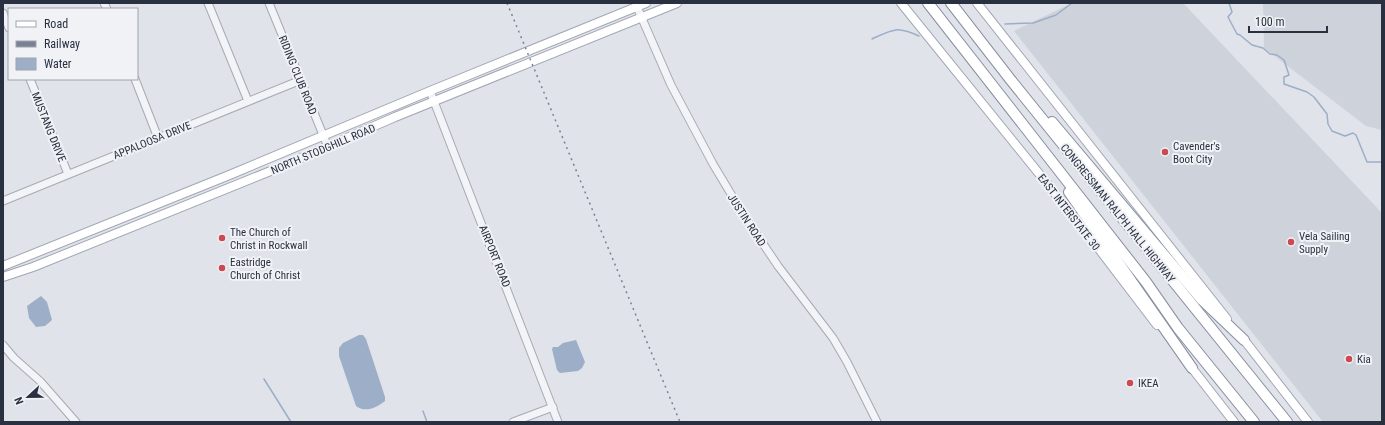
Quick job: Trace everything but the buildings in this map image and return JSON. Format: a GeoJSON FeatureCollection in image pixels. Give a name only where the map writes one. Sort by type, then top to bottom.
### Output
{"type":"FeatureCollection","features":[{"type":"Feature","properties":{"kind":"highway","name":"CONGRESSMAN RALPH HALL HIGHWAY"},"geometry":{"type":"LineString","coordinates":[[928,3],[1146,282],[1178,328],[1254,422]]}},
{"type":"Feature","properties":{"kind":"highway","name":"CONGRESSMAN RALPH HALL HIGHWAY"},"geometry":{"type":"LineString","coordinates":[[951,3],[1010,79],[1287,422]]}},
{"type":"Feature","properties":{"kind":"highway"},"geometry":{"type":"LineString","coordinates":[[976,64],[992,90],[1065,188],[1192,368]]}},
{"type":"Feature","properties":{"kind":"highway"},"geometry":{"type":"LineString","coordinates":[[1010,79],[1027,94],[1072,143],[1202,300],[1244,340]]}},
{"type":"Feature","properties":{"kind":"main road","name":"NORTH STODGHILL ROAD"},"geometry":{"type":"LineString","coordinates":[[3,266],[646,3]]}},
{"type":"Feature","properties":{"kind":"main road","name":"NORTH STODGHILL ROAD"},"geometry":{"type":"LineString","coordinates":[[3,277],[33,267],[328,147],[676,3]]}},
{"type":"Feature","properties":{"kind":"main road","name":"EAST INTERSTATE 30"},"geometry":{"type":"LineString","coordinates":[[901,3],[1083,228],[1144,310],[1192,368],[1233,422]]}},
{"type":"Feature","properties":{"kind":"main road"},"geometry":{"type":"LineString","coordinates":[[977,3],[1308,422]]}},
{"type":"Feature","properties":{"kind":"street"},"geometry":{"type":"LineString","coordinates":[[208,3],[248,101]]}},
{"type":"Feature","properties":{"kind":"street","name":"RIDING CLUB ROAD"},"geometry":{"type":"LineString","coordinates":[[269,3],[328,147]]}},
{"type":"Feature","properties":{"kind":"street","name":"JUSTIN ROAD"},"geometry":{"type":"LineString","coordinates":[[637,7],[671,85],[713,164],[743,214],[778,266],[832,338],[847,362],[877,422]]}},
{"type":"Feature","properties":{"kind":"street"},"geometry":{"type":"LineString","coordinates":[[3,13],[8,26]]}},
{"type":"Feature","properties":{"kind":"street","name":"MUSTANG DRIVE"},"geometry":{"type":"LineString","coordinates":[[30,80],[68,174]]}},
{"type":"Feature","properties":{"kind":"street"},"geometry":{"type":"LineString","coordinates":[[135,80],[158,138]]}},
{"type":"Feature","properties":{"kind":"street","name":"APPALOOSA DRIVE"},"geometry":{"type":"LineString","coordinates":[[3,201],[301,80]]}},
{"type":"Feature","properties":{"kind":"street","name":"AIRPORT ROAD"},"geometry":{"type":"LineString","coordinates":[[430,91],[558,422]]}},
{"type":"Feature","properties":{"kind":"street"},"geometry":{"type":"LineString","coordinates":[[3,345],[26,369],[40,380],[76,422]]}},
{"type":"Feature","properties":{"kind":"street"},"geometry":{"type":"LineString","coordinates":[[514,422],[553,407]]}},
{"type":"Feature","properties":{"kind":"shaded area"},"geometry":{"type":"Polygon","coordinates":[[[1072,3],[1183,3],[1382,213],[1382,422],[1323,422],[1014,31],[1072,3]]]}},
{"type":"Feature","properties":{"kind":"shaded area"},"geometry":{"type":"Polygon","coordinates":[[[1263,3],[1382,3],[1382,130],[1366,126],[1264,48],[1263,3]]]}},
{"type":"Feature","properties":{"kind":"water"},"geometry":{"type":"Polygon","coordinates":[[[41,296],[47,302],[52,320],[45,326],[36,327],[29,318],[27,306],[41,296]]]}},
{"type":"Feature","properties":{"kind":"water"},"geometry":{"type":"Polygon","coordinates":[[[359,335],[363,335],[366,339],[385,397],[385,401],[382,404],[370,409],[363,409],[356,406],[339,356],[339,348],[343,343],[359,335]]]}},
{"type":"Feature","properties":{"kind":"water"},"geometry":{"type":"Polygon","coordinates":[[[576,340],[585,362],[582,368],[578,371],[560,373],[557,370],[552,349],[553,347],[558,347],[563,343],[576,340]]]}},
{"type":"Feature","properties":{"kind":"waterway"},"geometry":{"type":"LineString","coordinates":[[1005,24],[1033,23],[1056,15],[1072,3]]}},
{"type":"Feature","properties":{"kind":"waterway"},"geometry":{"type":"LineString","coordinates":[[1229,3],[1232,12],[1228,17],[1237,34],[1252,45],[1263,48],[1270,54],[1277,55],[1284,60],[1289,75],[1284,77],[1284,84],[1307,92],[1314,97],[1327,114],[1328,124],[1332,131],[1345,136],[1353,133],[1356,135],[1367,162],[1382,162]]}},
{"type":"Feature","properties":{"kind":"waterway"},"geometry":{"type":"LineString","coordinates":[[872,39],[895,30],[905,31],[919,36]]}},
{"type":"Feature","properties":{"kind":"waterway"},"geometry":{"type":"LineString","coordinates":[[264,379],[291,422]]}},
{"type":"Feature","properties":{"kind":"waterway"},"geometry":{"type":"LineString","coordinates":[[423,411],[427,422]]}},
{"type":"Feature","properties":{"kind":"railway"},"geometry":{"type":"LineString","coordinates":[[507,3],[680,422]]}},
{"type":"Feature","properties":{"kind":"place","name":"Cavender's Boot City"},"geometry":{"type":"Point","coordinates":[1165,152]}},
{"type":"Feature","properties":{"kind":"place","name":"The Church of Christ in Rockwall"},"geometry":{"type":"Point","coordinates":[222,238]}},
{"type":"Feature","properties":{"kind":"place","name":"Vela Sailing Supply"},"geometry":{"type":"Point","coordinates":[1291,242]}},
{"type":"Feature","properties":{"kind":"place","name":"Eastridge Church of Christ"},"geometry":{"type":"Point","coordinates":[222,268]}},
{"type":"Feature","properties":{"kind":"place","name":"Kia"},"geometry":{"type":"Point","coordinates":[1349,359]}},
{"type":"Feature","properties":{"kind":"place","name":"IKEA"},"geometry":{"type":"Point","coordinates":[1130,383]}}]}
